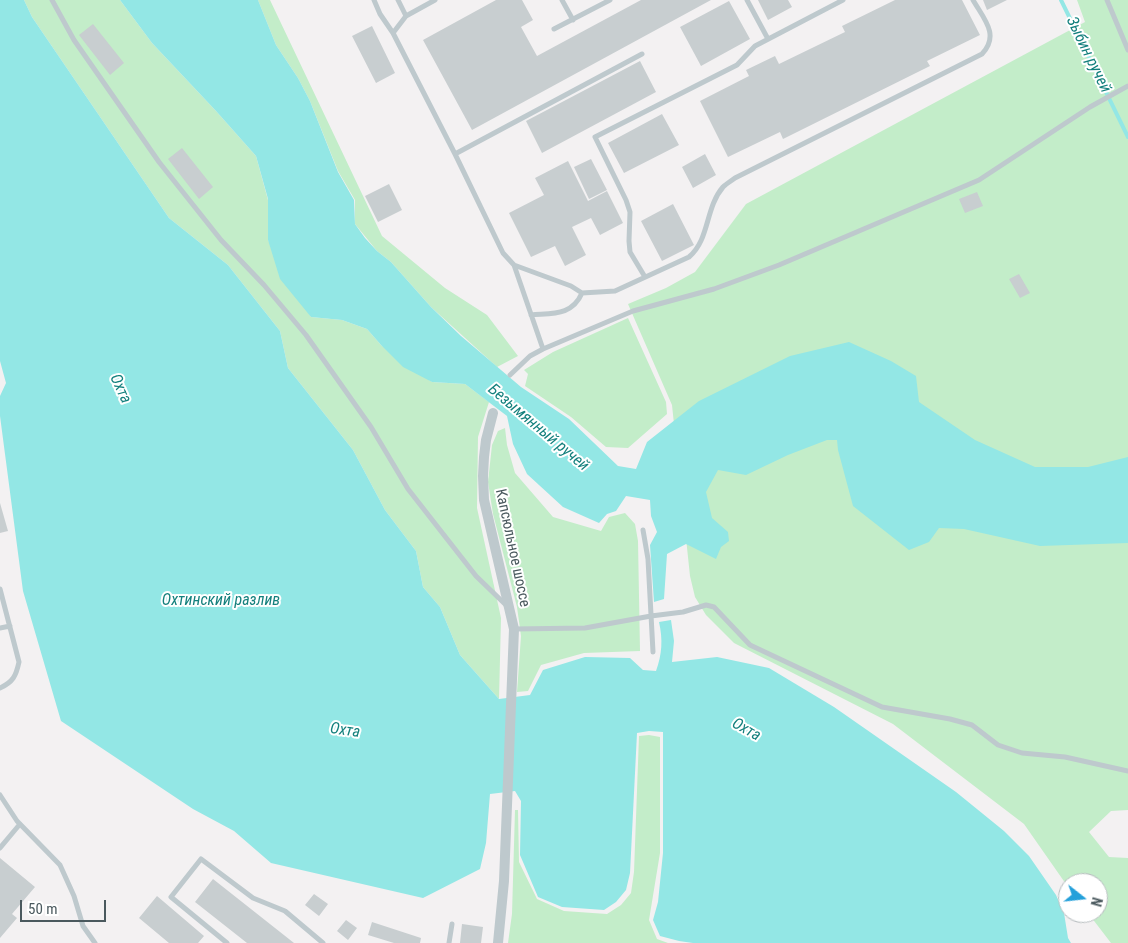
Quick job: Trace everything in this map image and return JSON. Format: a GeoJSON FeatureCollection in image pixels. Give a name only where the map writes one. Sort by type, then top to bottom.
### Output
{"type":"FeatureCollection","features":[{"type":"Feature","properties":{"kind":"street","name":"Капсюльное шоссе"},"geometry":{"type":"LineString","coordinates":[[493,414],[486,440],[482,476],[484,500],[514,629],[504,881],[498,943]]}},
{"type":"Feature","properties":{"kind":"lane"},"geometry":{"type":"LineString","coordinates":[[52,0],[74,40],[159,162],[221,240],[264,285],[306,335],[371,427],[408,489],[476,576],[509,608]]}},
{"type":"Feature","properties":{"kind":"lane"},"geometry":{"type":"LineString","coordinates":[[374,0],[455,154],[503,252],[514,265],[543,348]]}},
{"type":"Feature","properties":{"kind":"lane"},"geometry":{"type":"LineString","coordinates":[[398,0],[406,16]]}},
{"type":"Feature","properties":{"kind":"lane"},"geometry":{"type":"LineString","coordinates":[[393,33],[406,16],[435,0]]}},
{"type":"Feature","properties":{"kind":"lane"},"geometry":{"type":"LineString","coordinates":[[562,0],[573,20]]}},
{"type":"Feature","properties":{"kind":"lane"},"geometry":{"type":"LineString","coordinates":[[554,29],[610,0]]}},
{"type":"Feature","properties":{"kind":"lane"},"geometry":{"type":"LineString","coordinates":[[747,0],[768,39]]}},
{"type":"Feature","properties":{"kind":"lane"},"geometry":{"type":"LineString","coordinates":[[645,277],[630,252],[630,212],[626,200],[595,136],[737,64],[754,46],[843,0]]}},
{"type":"Feature","properties":{"kind":"lane"},"geometry":{"type":"LineString","coordinates":[[514,265],[564,283],[582,293],[615,291],[689,257],[697,251],[715,200],[724,186],[735,178],[982,54],[988,47],[991,39],[990,30],[973,0]]}},
{"type":"Feature","properties":{"kind":"lane"},"geometry":{"type":"LineString","coordinates":[[1107,0],[1128,50]]}},
{"type":"Feature","properties":{"kind":"lane"},"geometry":{"type":"LineString","coordinates":[[455,154],[642,54]]}},
{"type":"Feature","properties":{"kind":"lane"},"geometry":{"type":"LineString","coordinates":[[510,375],[530,356],[543,348],[632,311],[714,289],[779,265],[979,180],[1090,107],[1128,86]]}},
{"type":"Feature","properties":{"kind":"lane"},"geometry":{"type":"LineString","coordinates":[[531,315],[560,312],[571,308],[578,303],[582,293]]}},
{"type":"Feature","properties":{"kind":"lane"},"geometry":{"type":"LineString","coordinates":[[643,530],[648,559],[653,652]]}},
{"type":"Feature","properties":{"kind":"lane"},"geometry":{"type":"LineString","coordinates":[[0,589],[19,662],[17,674],[8,684],[0,688]]}},
{"type":"Feature","properties":{"kind":"lane"},"geometry":{"type":"LineString","coordinates":[[514,629],[586,628],[683,612],[706,605],[714,607],[750,645],[882,707],[972,725],[998,745],[1022,753],[1065,757],[1128,771]]}},
{"type":"Feature","properties":{"kind":"lane"},"geometry":{"type":"LineString","coordinates":[[0,628],[10,626]]}},
{"type":"Feature","properties":{"kind":"lane"},"geometry":{"type":"LineString","coordinates":[[0,795],[20,824],[60,865],[74,896],[83,926],[95,943]]}},
{"type":"Feature","properties":{"kind":"lane"},"geometry":{"type":"LineString","coordinates":[[0,848],[20,824]]}},
{"type":"Feature","properties":{"kind":"lane"},"geometry":{"type":"LineString","coordinates":[[227,943],[171,897],[201,859],[253,898],[285,911],[323,943]]}},
{"type":"Feature","properties":{"kind":"lane"},"geometry":{"type":"LineString","coordinates":[[449,943],[452,924]]}},
{"type":"Feature","properties":{"kind":"green space"},"geometry":{"type":"Polygon","coordinates":[[[24,0],[120,0],[152,43],[256,156],[268,200],[268,240],[311,317],[342,320],[367,329],[381,345],[432,382],[465,384],[489,402],[478,437],[477,508],[501,618],[499,699],[460,655],[440,607],[423,587],[416,551],[385,510],[353,450],[288,368],[280,331],[228,265],[169,218],[32,17],[24,0]]]}},
{"type":"Feature","properties":{"kind":"green space"},"geometry":{"type":"Polygon","coordinates":[[[258,0],[270,0],[382,236],[445,288],[487,315],[518,356],[497,367],[431,307],[391,262],[377,251],[355,224],[355,200],[338,171],[310,101],[298,78],[276,45],[258,0]]]}},
{"type":"Feature","properties":{"kind":"green space"},"geometry":{"type":"Polygon","coordinates":[[[1077,0],[1128,0],[1128,810],[1111,811],[1089,832],[1109,857],[1128,858],[1128,943],[1111,943],[1096,923],[1108,923],[1108,873],[1058,873],[1024,824],[893,724],[734,643],[706,615],[695,597],[690,576],[672,405],[628,304],[666,288],[695,272],[746,204],[1085,22],[1077,0]]]}},
{"type":"Feature","properties":{"kind":"green space"},"geometry":{"type":"Polygon","coordinates":[[[628,318],[666,402],[667,414],[628,448],[606,447],[571,417],[525,386],[528,374],[524,370],[553,352],[628,318]]]}},
{"type":"Feature","properties":{"kind":"green space"},"geometry":{"type":"Polygon","coordinates":[[[505,428],[507,445],[515,473],[553,517],[601,531],[609,517],[625,513],[635,524],[638,541],[640,651],[584,653],[541,665],[528,691],[517,692],[521,636],[517,607],[493,514],[488,482],[492,445],[498,431],[505,428]]]}},
{"type":"Feature","properties":{"kind":"green space"},"geometry":{"type":"Polygon","coordinates":[[[639,736],[660,737],[660,853],[649,920],[657,939],[668,943],[508,943],[512,914],[515,810],[518,810],[519,862],[537,899],[564,911],[607,914],[621,905],[631,893],[634,872],[639,736]]]}},
{"type":"Feature","properties":{"kind":"water","name":"Охтинский разлив"},"geometry":{"type":"Polygon","coordinates":[[[0,0],[24,0],[32,17],[169,218],[228,265],[280,331],[288,368],[353,450],[385,510],[416,551],[423,587],[440,607],[460,655],[499,699],[530,695],[543,670],[585,657],[630,658],[643,670],[656,671],[661,647],[659,622],[671,620],[674,641],[672,662],[717,657],[769,668],[834,707],[956,792],[1004,831],[1029,856],[1056,895],[1058,900],[1058,923],[1066,923],[1068,938],[1071,943],[693,943],[660,936],[653,920],[658,902],[663,853],[663,732],[649,731],[637,733],[630,873],[626,890],[616,902],[604,910],[562,907],[538,897],[520,855],[521,801],[515,791],[490,794],[486,843],[480,869],[423,898],[271,863],[234,831],[193,809],[61,721],[23,591],[0,416],[0,396],[6,383],[0,361],[0,0]]]}},
{"type":"Feature","properties":{"kind":"water","name":"Безымянный ручей"},"geometry":{"type":"Polygon","coordinates":[[[120,0],[258,0],[276,45],[298,78],[310,101],[338,172],[354,200],[355,224],[365,238],[391,262],[431,307],[461,336],[521,387],[569,419],[618,466],[636,469],[647,442],[699,401],[790,356],[849,342],[891,361],[916,376],[919,402],[975,440],[1035,467],[1088,467],[1128,457],[1128,543],[1040,546],[964,529],[939,528],[929,542],[909,550],[853,506],[837,440],[827,440],[788,455],[746,475],[718,470],[706,492],[712,518],[728,532],[729,541],[721,547],[716,559],[686,544],[667,554],[664,599],[654,602],[650,545],[657,532],[651,516],[650,500],[626,496],[616,511],[607,514],[599,523],[563,507],[527,474],[513,444],[507,416],[465,384],[432,382],[403,367],[367,329],[342,320],[311,317],[280,279],[268,240],[268,199],[256,156],[152,43],[120,0]]]}},
{"type":"Feature","properties":{"kind":"building"},"geometry":{"type":"Polygon","coordinates":[[[496,0],[522,0],[533,20],[521,27],[537,56],[641,0],[711,0],[472,130],[423,40],[496,0]]]}},
{"type":"Feature","properties":{"kind":"building"},"geometry":{"type":"Polygon","coordinates":[[[758,0],[788,0],[792,7],[768,20],[758,0]]]}},
{"type":"Feature","properties":{"kind":"building"},"geometry":{"type":"Polygon","coordinates":[[[895,0],[962,0],[980,35],[927,61],[930,66],[783,139],[780,132],[728,157],[700,101],[749,76],[746,70],[775,56],[779,64],[845,32],[842,26],[895,0]]]}},
{"type":"Feature","properties":{"kind":"building"},"geometry":{"type":"Polygon","coordinates":[[[983,0],[1007,0],[987,10],[983,0]]]}},
{"type":"Feature","properties":{"kind":"building"},"geometry":{"type":"Polygon","coordinates":[[[729,1],[750,39],[701,66],[680,27],[729,1]]]}},
{"type":"Feature","properties":{"kind":"building"},"geometry":{"type":"Polygon","coordinates":[[[93,24],[124,63],[110,75],[79,35],[93,24]]]}},
{"type":"Feature","properties":{"kind":"building"},"geometry":{"type":"Polygon","coordinates":[[[372,26],[395,73],[376,83],[352,36],[372,26]]]}},
{"type":"Feature","properties":{"kind":"building"},"geometry":{"type":"Polygon","coordinates":[[[640,61],[656,92],[542,153],[526,121],[640,61]]]}},
{"type":"Feature","properties":{"kind":"building"},"geometry":{"type":"Polygon","coordinates":[[[662,114],[679,145],[624,173],[608,143],[662,114]]]}},
{"type":"Feature","properties":{"kind":"building"},"geometry":{"type":"Polygon","coordinates":[[[182,148],[213,187],[199,199],[168,159],[182,148]]]}},
{"type":"Feature","properties":{"kind":"building"},"geometry":{"type":"Polygon","coordinates":[[[705,154],[716,175],[693,188],[682,167],[705,154]]]}},
{"type":"Feature","properties":{"kind":"building"},"geometry":{"type":"Polygon","coordinates":[[[591,159],[607,190],[589,199],[574,167],[591,159]]]}},
{"type":"Feature","properties":{"kind":"building"},"geometry":{"type":"Polygon","coordinates":[[[568,161],[588,201],[607,191],[623,223],[600,235],[591,218],[572,227],[586,255],[565,266],[555,246],[531,257],[509,213],[544,195],[535,178],[568,161]]]}},
{"type":"Feature","properties":{"kind":"building"},"geometry":{"type":"Polygon","coordinates":[[[389,184],[402,210],[378,222],[365,196],[389,184]]]}},
{"type":"Feature","properties":{"kind":"building"},"geometry":{"type":"Polygon","coordinates":[[[977,192],[983,206],[965,213],[959,199],[977,192]]]}},
{"type":"Feature","properties":{"kind":"building"},"geometry":{"type":"Polygon","coordinates":[[[673,204],[694,245],[662,261],[641,221],[673,204]]]}},
{"type":"Feature","properties":{"kind":"building"},"geometry":{"type":"Polygon","coordinates":[[[1019,274],[1030,293],[1020,298],[1009,279],[1019,274]]]}},
{"type":"Feature","properties":{"kind":"building"},"geometry":{"type":"Polygon","coordinates":[[[0,503],[8,531],[0,533],[0,503]]]}},
{"type":"Feature","properties":{"kind":"building"},"geometry":{"type":"Polygon","coordinates":[[[0,858],[35,887],[12,914],[17,918],[0,938],[0,858]]]}},
{"type":"Feature","properties":{"kind":"building"},"geometry":{"type":"Polygon","coordinates":[[[213,879],[294,943],[247,943],[195,902],[213,879]]]}},
{"type":"Feature","properties":{"kind":"building"},"geometry":{"type":"Polygon","coordinates":[[[314,894],[328,904],[319,916],[305,905],[314,894]]]}},
{"type":"Feature","properties":{"kind":"building"},"geometry":{"type":"Polygon","coordinates":[[[157,896],[204,936],[198,943],[169,943],[139,918],[157,896]]]}},
{"type":"Feature","properties":{"kind":"building"},"geometry":{"type":"Polygon","coordinates":[[[346,920],[357,928],[348,940],[337,931],[346,920]]]}},
{"type":"Feature","properties":{"kind":"building"},"geometry":{"type":"Polygon","coordinates":[[[372,922],[421,938],[420,943],[394,943],[368,935],[372,922]]]}},
{"type":"Feature","properties":{"kind":"building"},"geometry":{"type":"Polygon","coordinates":[[[462,924],[483,927],[481,943],[460,943],[462,924]]]}},
{"type":"Feature","properties":{"kind":"waterway","name":"Зыбин ручей"},"geometry":{"type":"LineString","coordinates":[[1061,0],[1128,137]]}},
{"type":"Feature","properties":{"kind":"water label","name":"Охта"},"geometry":{"type":"Point","coordinates":[120,389]}},
{"type":"Feature","properties":{"kind":"water label","name":"Охта"},"geometry":{"type":"Point","coordinates":[746,730]}},
{"type":"Feature","properties":{"kind":"water label","name":"Охта"},"geometry":{"type":"Point","coordinates":[345,731]}}]}
